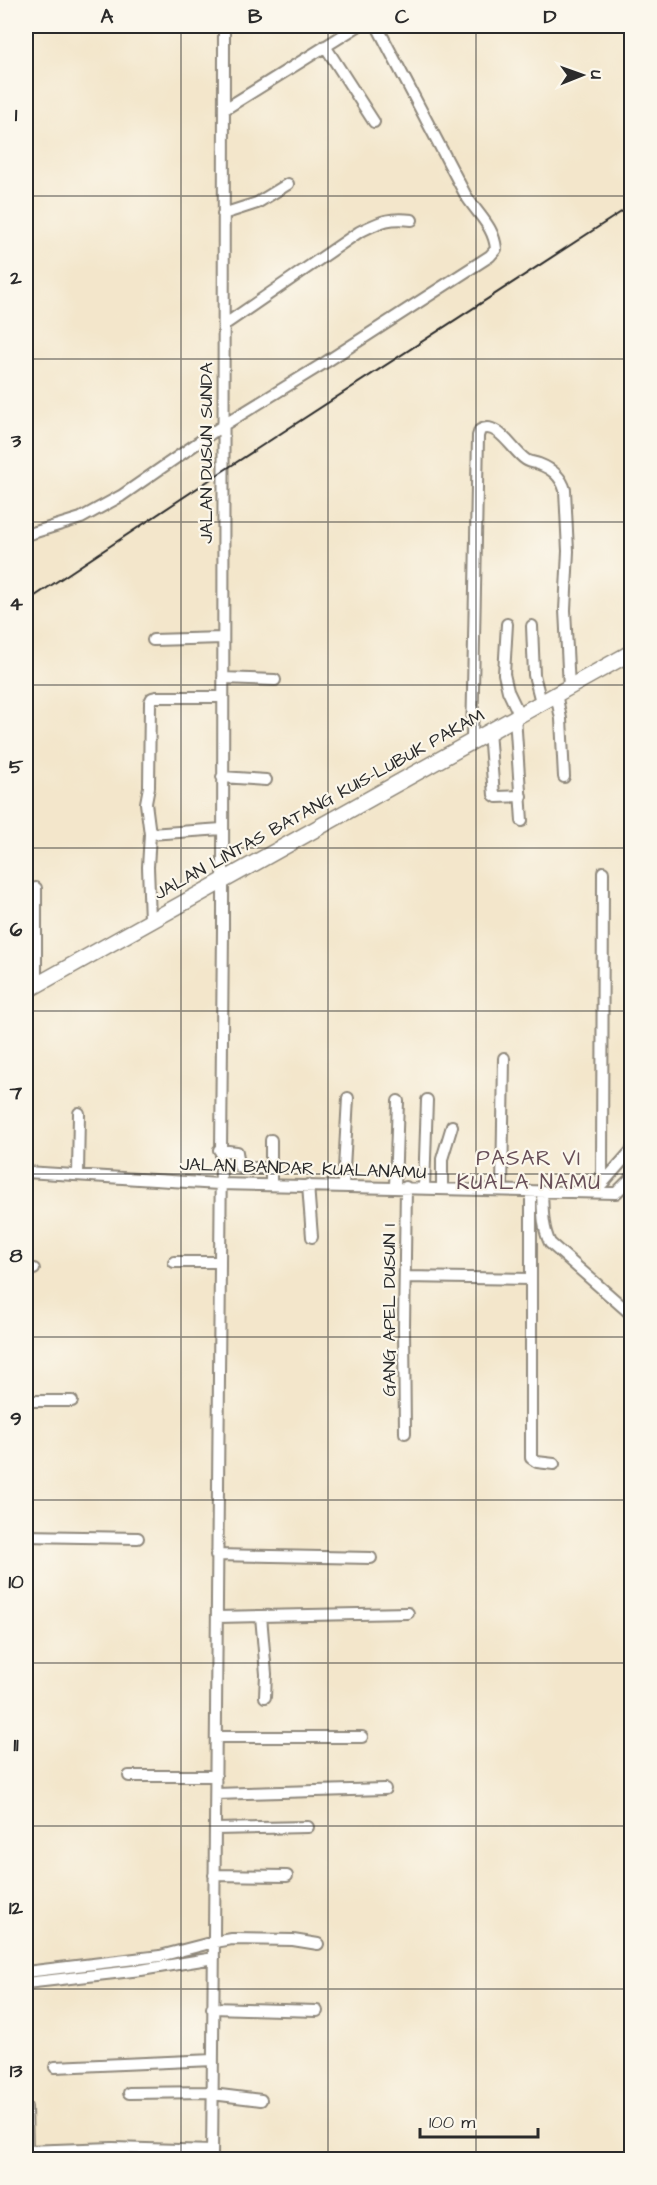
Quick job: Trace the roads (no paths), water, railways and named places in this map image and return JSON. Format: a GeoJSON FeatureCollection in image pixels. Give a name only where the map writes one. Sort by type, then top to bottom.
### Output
{"type":"FeatureCollection","features":[{"type":"Feature","properties":{"kind":"highway","name":"JALAN LINTAS BATANG KUIS–LUBUK PAKAM"},"geometry":{"type":"LineString","coordinates":[[31,988],[632,652]]}},
{"type":"Feature","properties":{"kind":"street","name":"JALAN DUSUN SUNDA"},"geometry":{"type":"LineString","coordinates":[[212,2155],[222,880],[224,26]]}},
{"type":"Feature","properties":{"kind":"street"},"geometry":{"type":"LineString","coordinates":[[225,109],[358,26]]}},
{"type":"Feature","properties":{"kind":"street"},"geometry":{"type":"LineString","coordinates":[[26,536],[81,518],[121,496],[222,426],[326,363],[490,256],[496,249],[496,239],[490,226],[473,208],[465,194],[377,26]]}},
{"type":"Feature","properties":{"kind":"street"},"geometry":{"type":"LineString","coordinates":[[325,46],[374,122]]}},
{"type":"Feature","properties":{"kind":"street"},"geometry":{"type":"LineString","coordinates":[[223,214],[257,203],[288,184]]}},
{"type":"Feature","properties":{"kind":"street"},"geometry":{"type":"LineString","coordinates":[[224,325],[359,232],[383,220],[395,218],[412,220]]}},
{"type":"Feature","properties":{"kind":"street"},"geometry":{"type":"LineString","coordinates":[[472,741],[478,447],[480,430],[489,427],[495,430],[525,460],[540,464],[555,473],[562,481],[565,490],[568,551],[561,719],[564,777]]}},
{"type":"Feature","properties":{"kind":"street"},"geometry":{"type":"LineString","coordinates":[[507,624],[504,674],[517,715],[522,821]]}},
{"type":"Feature","properties":{"kind":"street"},"geometry":{"type":"LineString","coordinates":[[532,626],[534,675],[541,702]]}},
{"type":"Feature","properties":{"kind":"street"},"geometry":{"type":"LineString","coordinates":[[153,640],[223,638]]}},
{"type":"Feature","properties":{"kind":"street"},"geometry":{"type":"LineString","coordinates":[[223,678],[275,680]]}},
{"type":"Feature","properties":{"kind":"street"},"geometry":{"type":"LineString","coordinates":[[150,920],[148,867],[150,834],[146,803],[149,787],[151,699],[156,697],[222,697]]}},
{"type":"Feature","properties":{"kind":"street"},"geometry":{"type":"LineString","coordinates":[[489,731],[494,795],[521,796]]}},
{"type":"Feature","properties":{"kind":"street"},"geometry":{"type":"LineString","coordinates":[[222,777],[266,780]]}},
{"type":"Feature","properties":{"kind":"street"},"geometry":{"type":"LineString","coordinates":[[150,834],[222,829]]}},
{"type":"Feature","properties":{"kind":"street"},"geometry":{"type":"LineString","coordinates":[[603,872],[602,1174],[606,1179]]}},
{"type":"Feature","properties":{"kind":"street"},"geometry":{"type":"LineString","coordinates":[[31,988],[36,888]]}},
{"type":"Feature","properties":{"kind":"street"},"geometry":{"type":"LineString","coordinates":[[502,1190],[504,1058]]}},
{"type":"Feature","properties":{"kind":"street"},"geometry":{"type":"LineString","coordinates":[[342,1186],[348,1098]]}},
{"type":"Feature","properties":{"kind":"street"},"geometry":{"type":"LineString","coordinates":[[423,1188],[427,1100]]}},
{"type":"Feature","properties":{"kind":"street","name":"GANG APEL DUSUN I"},"geometry":{"type":"LineString","coordinates":[[398,1101],[405,1277],[405,1433]]}},
{"type":"Feature","properties":{"kind":"street"},"geometry":{"type":"LineString","coordinates":[[78,1175],[79,1113]]}},
{"type":"Feature","properties":{"kind":"street"},"geometry":{"type":"LineString","coordinates":[[442,1188],[442,1159],[452,1126]]}},
{"type":"Feature","properties":{"kind":"street"},"geometry":{"type":"LineString","coordinates":[[271,1140],[271,1185]]}},
{"type":"Feature","properties":{"kind":"street"},"geometry":{"type":"LineString","coordinates":[[219,1150],[237,1152],[241,1168],[271,1168]]}},
{"type":"Feature","properties":{"kind":"street"},"geometry":{"type":"LineString","coordinates":[[595,1192],[632,1150]]}},
{"type":"Feature","properties":{"kind":"street"},"geometry":{"type":"LineString","coordinates":[[253,1168],[253,1184]]}},
{"type":"Feature","properties":{"kind":"street","name":"JALAN BANDAR KUALANAMU"},"geometry":{"type":"LineString","coordinates":[[26,1172],[219,1184],[616,1193],[632,1177]]}},
{"type":"Feature","properties":{"kind":"street"},"geometry":{"type":"LineString","coordinates":[[308,1185],[312,1237]]}},
{"type":"Feature","properties":{"kind":"street"},"geometry":{"type":"LineString","coordinates":[[531,1191],[531,1458],[533,1461],[554,1464]]}},
{"type":"Feature","properties":{"kind":"street"},"geometry":{"type":"LineString","coordinates":[[542,1191],[543,1220],[550,1243],[632,1315]]}},
{"type":"Feature","properties":{"kind":"street"},"geometry":{"type":"LineString","coordinates":[[531,1219],[543,1220]]}},
{"type":"Feature","properties":{"kind":"street"},"geometry":{"type":"LineString","coordinates":[[174,1262],[219,1262]]}},
{"type":"Feature","properties":{"kind":"street"},"geometry":{"type":"LineString","coordinates":[[405,1277],[531,1279]]}},
{"type":"Feature","properties":{"kind":"street"},"geometry":{"type":"LineString","coordinates":[[26,1401],[72,1401]]}},
{"type":"Feature","properties":{"kind":"street"},"geometry":{"type":"LineString","coordinates":[[26,1536],[138,1538]]}},
{"type":"Feature","properties":{"kind":"street"},"geometry":{"type":"LineString","coordinates":[[216,1555],[371,1558]]}},
{"type":"Feature","properties":{"kind":"street"},"geometry":{"type":"LineString","coordinates":[[217,1617],[408,1613]]}},
{"type":"Feature","properties":{"kind":"street"},"geometry":{"type":"LineString","coordinates":[[261,1616],[265,1697]]}},
{"type":"Feature","properties":{"kind":"street"},"geometry":{"type":"LineString","coordinates":[[216,1737],[362,1737]]}},
{"type":"Feature","properties":{"kind":"street"},"geometry":{"type":"LineString","coordinates":[[129,1776],[216,1776]]}},
{"type":"Feature","properties":{"kind":"street"},"geometry":{"type":"LineString","coordinates":[[216,1794],[385,1789]]}},
{"type":"Feature","properties":{"kind":"street"},"geometry":{"type":"LineString","coordinates":[[214,1829],[308,1827]]}},
{"type":"Feature","properties":{"kind":"street"},"geometry":{"type":"LineString","coordinates":[[214,1875],[287,1876]]}},
{"type":"Feature","properties":{"kind":"street"},"geometry":{"type":"LineString","coordinates":[[26,1972],[160,1956],[214,1942],[262,1939],[318,1944]]}},
{"type":"Feature","properties":{"kind":"street"},"geometry":{"type":"LineString","coordinates":[[26,1983],[141,1970],[214,1958]]}},
{"type":"Feature","properties":{"kind":"street"},"geometry":{"type":"LineString","coordinates":[[212,2008],[317,2011]]}},
{"type":"Feature","properties":{"kind":"street"},"geometry":{"type":"LineString","coordinates":[[55,2067],[213,2060]]}},
{"type":"Feature","properties":{"kind":"street"},"geometry":{"type":"LineString","coordinates":[[129,2093],[212,2093],[261,2100]]}},
{"type":"Feature","properties":{"kind":"street"},"geometry":{"type":"LineString","coordinates":[[26,2108],[26,2151],[112,2148],[212,2155]]}},
{"type":"Feature","properties":{"kind":"railway"},"geometry":{"type":"LineString","coordinates":[[26,602],[632,205]]}},
{"type":"Feature","properties":{"kind":"district","name":"PASAR VI KUALA NAMU"},"geometry":{"type":"Point","coordinates":[529,1170]}}]}
